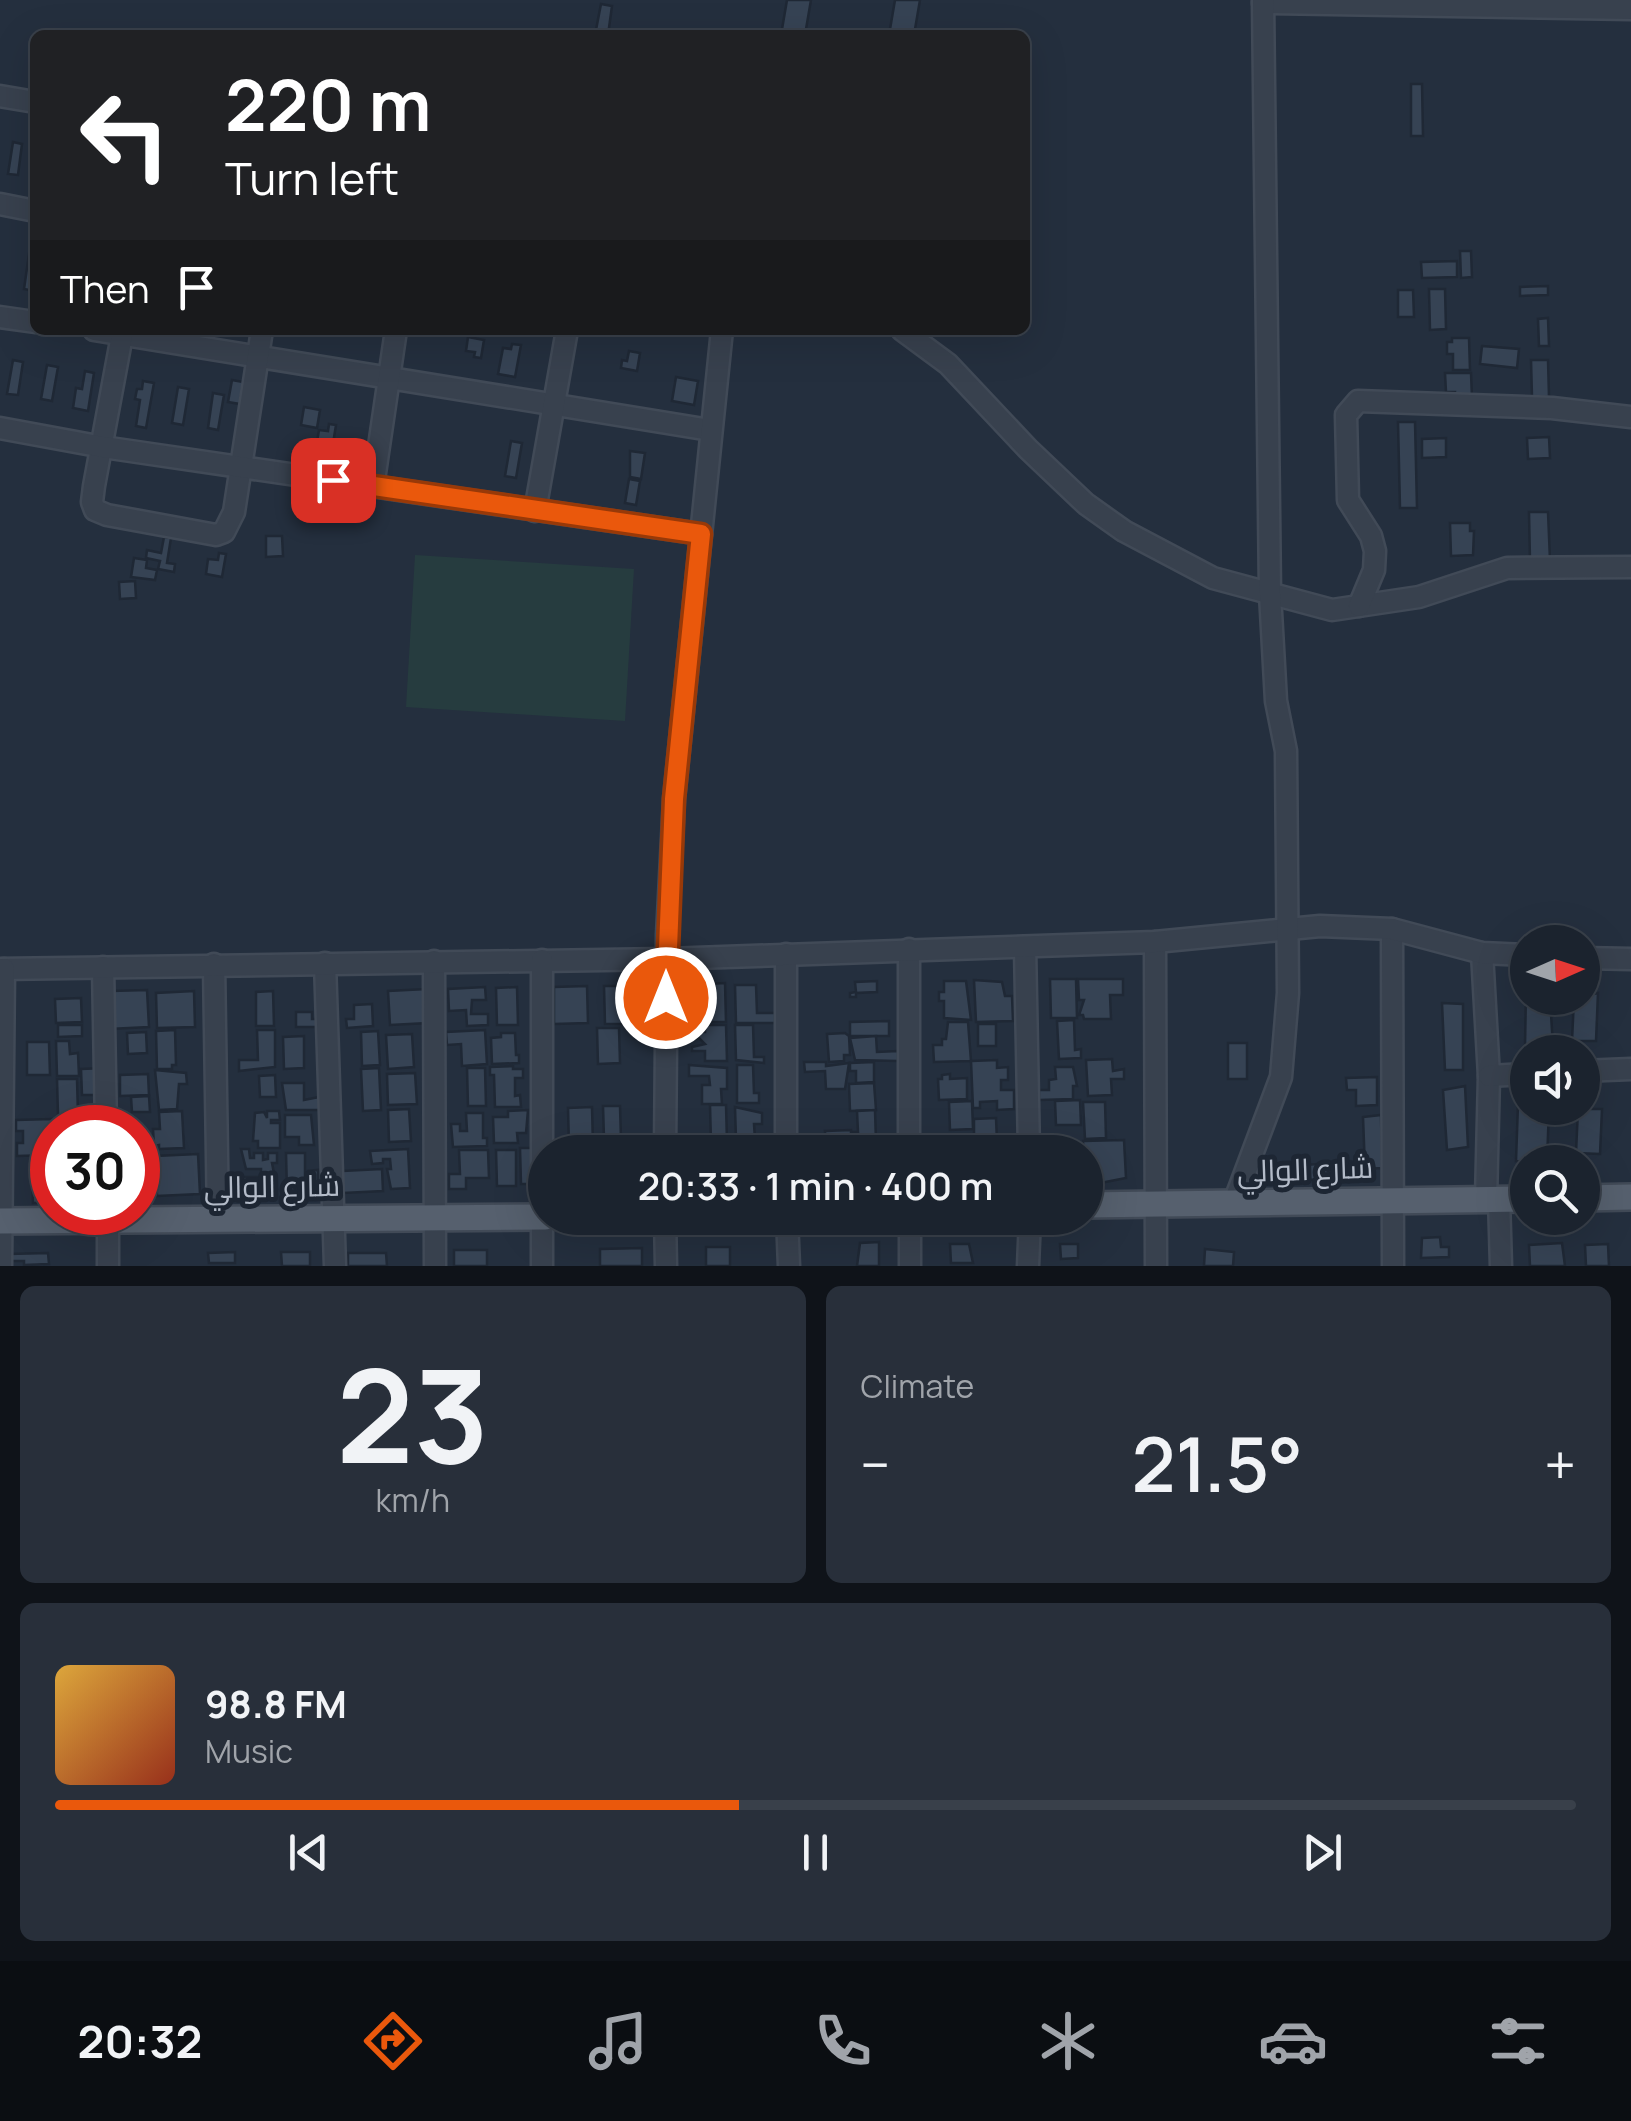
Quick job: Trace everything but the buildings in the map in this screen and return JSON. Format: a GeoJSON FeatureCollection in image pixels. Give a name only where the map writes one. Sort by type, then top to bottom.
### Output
{"type":"FeatureCollection","features":[{"type":"Feature","properties":{"kind":"main road"},"geometry":{"type":"LineString","coordinates":[[1600,1198],[1631,1198]]}},
{"type":"Feature","properties":{"kind":"main road","name":"شارع الوالي"},"geometry":{"type":"LineString","coordinates":[[1103,1205],[1510,1199]]}},
{"type":"Feature","properties":{"kind":"main road","name":"شارع الوالي"},"geometry":{"type":"LineString","coordinates":[[160,1218],[528,1217]]}},
{"type":"Feature","properties":{"kind":"main road","name":"شارع الوالي"},"geometry":{"type":"LineString","coordinates":[[1,1221],[30,1220]]}},
{"type":"Feature","properties":{"kind":"street"},"geometry":{"type":"LineString","coordinates":[[1233,1205],[1281,1077],[1288,993],[1286,751],[1276,701],[1270,594],[1263,2],[1618,6]]}},
{"type":"Feature","properties":{"kind":"street"},"geometry":{"type":"LineString","coordinates":[[0,96],[30,101]]}},
{"type":"Feature","properties":{"kind":"street"},"geometry":{"type":"LineString","coordinates":[[0,204],[30,209]]}},
{"type":"Feature","properties":{"kind":"street"},"geometry":{"type":"LineString","coordinates":[[0,316],[30,321]]}},
{"type":"Feature","properties":{"kind":"street"},"geometry":{"type":"LineString","coordinates":[[122,335],[94,486],[95,510],[106,516],[216,535],[230,524],[261,335]]}},
{"type":"Feature","properties":{"kind":"street"},"geometry":{"type":"LineString","coordinates":[[139,335],[710,430]]}},
{"type":"Feature","properties":{"kind":"street"},"geometry":{"type":"LineString","coordinates":[[372,486],[395,335]]}},
{"type":"Feature","properties":{"kind":"street"},"geometry":{"type":"LineString","coordinates":[[535,511],[566,335]]}},
{"type":"Feature","properties":{"kind":"street"},"geometry":{"type":"LineString","coordinates":[[665,1135],[674,799],[721,335]]}},
{"type":"Feature","properties":{"kind":"street"},"geometry":{"type":"LineString","coordinates":[[909,335],[948,364],[1086,504],[1124,532],[1214,578],[1332,610],[1419,597],[1508,568],[1631,567]]}},
{"type":"Feature","properties":{"kind":"street"},"geometry":{"type":"LineString","coordinates":[[1359,606],[1370,585],[1375,551],[1371,536],[1348,500],[1346,415],[1358,401],[1552,408],[1631,417]]}},
{"type":"Feature","properties":{"kind":"street"},"geometry":{"type":"LineString","coordinates":[[0,428],[701,534]]}},
{"type":"Feature","properties":{"kind":"street"},"geometry":{"type":"LineString","coordinates":[[1,1266],[2,969],[667,959],[1154,942],[1320,926],[1392,930],[1482,953],[1510,955]]}},
{"type":"Feature","properties":{"kind":"street"},"geometry":{"type":"LineString","coordinates":[[1392,930],[1393,1266]]}},
{"type":"Feature","properties":{"kind":"street"},"geometry":{"type":"LineString","coordinates":[[1154,942],[1156,1266]]}},
{"type":"Feature","properties":{"kind":"street"},"geometry":{"type":"LineString","coordinates":[[1025,947],[1029,1135]]}},
{"type":"Feature","properties":{"kind":"street"},"geometry":{"type":"LineString","coordinates":[[909,949],[909,1135]]}},
{"type":"Feature","properties":{"kind":"street"},"geometry":{"type":"LineString","coordinates":[[1482,953],[1493,1199],[1501,1266]]}},
{"type":"Feature","properties":{"kind":"street"},"geometry":{"type":"LineString","coordinates":[[786,954],[786,1135]]}},
{"type":"Feature","properties":{"kind":"street"},"geometry":{"type":"LineString","coordinates":[[1600,958],[1631,959]]}},
{"type":"Feature","properties":{"kind":"street"},"geometry":{"type":"LineString","coordinates":[[542,960],[543,1135]]}},
{"type":"Feature","properties":{"kind":"street"},"geometry":{"type":"LineString","coordinates":[[434,961],[435,1266]]}},
{"type":"Feature","properties":{"kind":"street"},"geometry":{"type":"LineString","coordinates":[[326,963],[335,1266]]}},
{"type":"Feature","properties":{"kind":"street"},"geometry":{"type":"LineString","coordinates":[[214,964],[218,1220]]}},
{"type":"Feature","properties":{"kind":"street"},"geometry":{"type":"LineString","coordinates":[[103,967],[106,1105]]}},
{"type":"Feature","properties":{"kind":"street"},"geometry":{"type":"LineString","coordinates":[[1600,1071],[1631,1069]]}},
{"type":"Feature","properties":{"kind":"street"},"geometry":{"type":"LineString","coordinates":[[1489,1076],[1510,1075]]}},
{"type":"Feature","properties":{"kind":"street"},"geometry":{"type":"LineString","coordinates":[[108,1235],[108,1266]]}},
{"type":"Feature","properties":{"kind":"street"},"geometry":{"type":"LineString","coordinates":[[542,1266],[543,1235]]}},
{"type":"Feature","properties":{"kind":"street"},"geometry":{"type":"LineString","coordinates":[[665,1235],[666,1266]]}},
{"type":"Feature","properties":{"kind":"street"},"geometry":{"type":"LineString","coordinates":[[788,1235],[789,1266]]}},
{"type":"Feature","properties":{"kind":"street"},"geometry":{"type":"LineString","coordinates":[[910,1235],[910,1266]]}},
{"type":"Feature","properties":{"kind":"street"},"geometry":{"type":"LineString","coordinates":[[1028,1266],[1029,1235]]}},
{"type":"Feature","properties":{"kind":"green space"},"geometry":{"type":"Polygon","coordinates":[[[415,555],[634,569],[625,721],[406,707],[415,555]]]}},
{"type":"Feature","properties":{"kind":"route"},"geometry":{"type":"LineString","coordinates":[[333,480],[701,534],[674,799],[666,998]]}}]}
